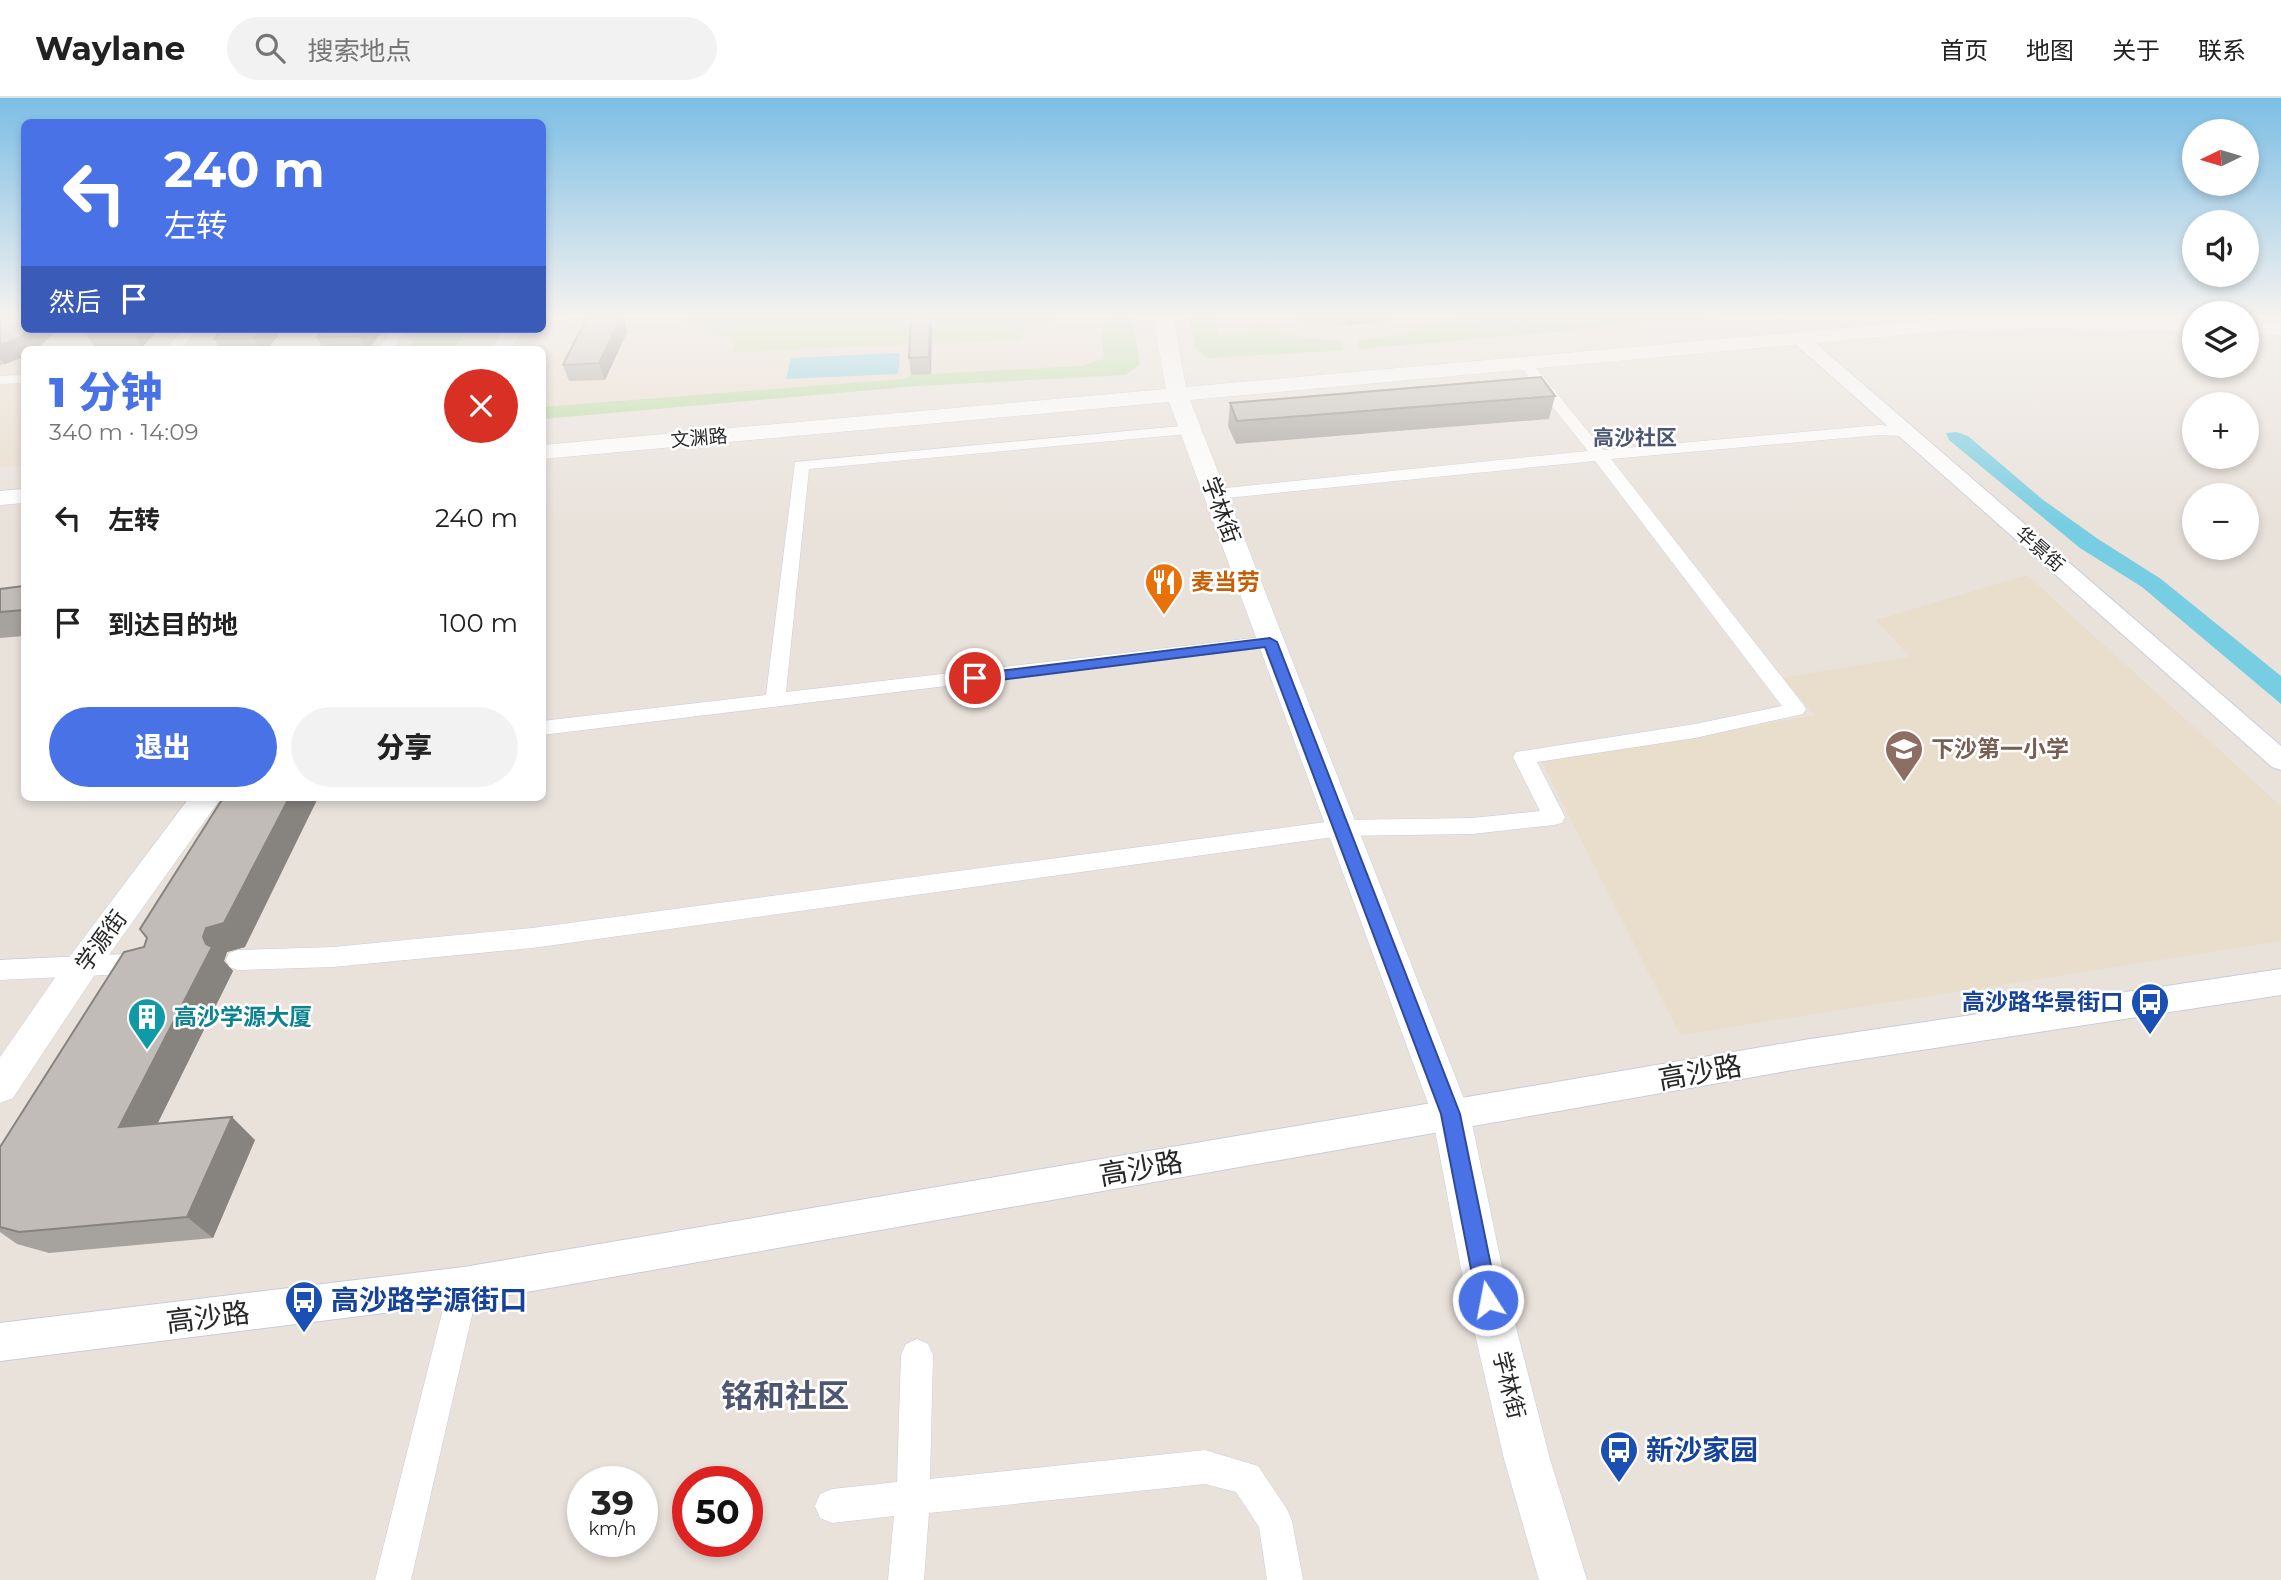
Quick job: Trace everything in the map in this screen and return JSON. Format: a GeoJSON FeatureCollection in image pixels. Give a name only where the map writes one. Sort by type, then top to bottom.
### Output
{"type":"FeatureCollection","features":[{"type":"Feature","properties":{"kind":"main road","name":"学林街"},"geometry":{"type":"LineString","coordinates":[[1176,386],[1270,642],[1451,1114],[1488,1300],[1527,1459],[1563,1580]]}},
{"type":"Feature","properties":{"kind":"main road","name":"文渊路"},"geometry":{"type":"LineString","coordinates":[[546,452],[1259,386]]}},
{"type":"Feature","properties":{"kind":"main road"},"geometry":{"type":"LineString","coordinates":[[0,498],[21,496]]}},
{"type":"Feature","properties":{"kind":"main road","name":"学源街"},"geometry":{"type":"LineString","coordinates":[[0,1087],[72,966],[184,801]]}},
{"type":"Feature","properties":{"kind":"main road","name":"学源街"},"geometry":{"type":"LineString","coordinates":[[0,1051],[72,966],[204,801]]}},
{"type":"Feature","properties":{"kind":"street"},"geometry":{"type":"LineString","coordinates":[[238,960],[333,957],[532,938],[1341,828],[1472,826],[1554,817],[1524,757],[1671,736],[1748,722],[1796,709],[1543,386]]}},
{"type":"Feature","properties":{"kind":"street","name":"华景街"},"geometry":{"type":"LineString","coordinates":[[1854,386],[2281,761]]}},
{"type":"Feature","properties":{"kind":"street"},"geometry":{"type":"LineString","coordinates":[[775,701],[801,465],[1192,430]]}},
{"type":"Feature","properties":{"kind":"street"},"geometry":{"type":"LineString","coordinates":[[1216,494],[1879,430],[1905,431]]}},
{"type":"Feature","properties":{"kind":"street"},"geometry":{"type":"LineString","coordinates":[[546,728],[1270,642]]}},
{"type":"Feature","properties":{"kind":"street"},"geometry":{"type":"LineString","coordinates":[[0,970],[155,963]]}},
{"type":"Feature","properties":{"kind":"street","name":"高沙路"},"geometry":{"type":"LineString","coordinates":[[0,1342],[464,1285],[1804,1054],[2281,982]]}},
{"type":"Feature","properties":{"kind":"street"},"geometry":{"type":"LineString","coordinates":[[393,1580],[464,1285]]}},
{"type":"Feature","properties":{"kind":"street"},"geometry":{"type":"LineString","coordinates":[[906,1580],[914,1498],[917,1355]]}},
{"type":"Feature","properties":{"kind":"street"},"geometry":{"type":"LineString","coordinates":[[832,1506],[1205,1467],[1246,1478],[1276,1521],[1285,1580]]}},
{"type":"Feature","properties":{"kind":"shaded area"},"geometry":{"type":"Polygon","coordinates":[[[0,386],[21,386],[21,465],[0,467],[0,386]]]}},
{"type":"Feature","properties":{"kind":"shaded area"},"geometry":{"type":"Polygon","coordinates":[[[546,386],[915,386],[546,419],[546,386]]]}},
{"type":"Feature","properties":{"kind":"shaded area","name":"下沙第一小学"},"geometry":{"type":"Polygon","coordinates":[[[2027,575],[2281,806],[2281,941],[1680,1035],[1541,760],[1675,741],[1815,715],[1780,678],[1910,657],[1876,620],[2027,575]]]}},
{"type":"Feature","properties":{"kind":"green space"},"geometry":{"type":"Polygon","coordinates":[[[812,386],[915,386],[546,419],[546,407],[812,386]]]}},
{"type":"Feature","properties":{"kind":"water"},"geometry":{"type":"Polygon","coordinates":[[[1957,432],[1968,436],[2042,499],[2161,579],[2281,676],[2281,704],[2142,587],[2080,548],[1949,440],[1946,433],[1957,432]]]}},
{"type":"Feature","properties":{"kind":"building"},"geometry":{"type":"Polygon","coordinates":[[[1431,386],[1548,386],[1555,396],[1237,421],[1230,403],[1431,386]]]}},
{"type":"Feature","properties":{"kind":"building"},"geometry":{"type":"Polygon","coordinates":[[[21,586],[21,610],[0,612],[0,589],[21,586]]]}},
{"type":"Feature","properties":{"kind":"building","name":"高沙学源大厦"},"geometry":{"type":"Polygon","coordinates":[[[221,801],[287,801],[224,923],[206,928],[203,937],[206,944],[212,947],[119,1127],[232,1117],[187,1217],[19,1232],[0,1227],[0,1147],[124,952],[144,947],[147,938],[140,929],[221,801]]]}},
{"type":"Feature","properties":{"kind":"place","name":"麦当劳"},"geometry":{"type":"Point","coordinates":[1164,616]}},
{"type":"Feature","properties":{"kind":"place","name":"下沙第一小学"},"geometry":{"type":"Point","coordinates":[1904,783]}},
{"type":"Feature","properties":{"kind":"place","name":"高沙路华景街口"},"geometry":{"type":"Point","coordinates":[2150,1036]}},
{"type":"Feature","properties":{"kind":"place","name":"高沙学源大厦"},"geometry":{"type":"Point","coordinates":[147,1051]}},
{"type":"Feature","properties":{"kind":"place","name":"高沙路学源街口"},"geometry":{"type":"Point","coordinates":[304,1334]}},
{"type":"Feature","properties":{"kind":"place","name":"新沙家园"},"geometry":{"type":"Point","coordinates":[1619,1484]}},
{"type":"Feature","properties":{"kind":"district","name":"高沙社区"},"geometry":{"type":"Point","coordinates":[1635,437]}},
{"type":"Feature","properties":{"kind":"district","name":"铭和社区"},"geometry":{"type":"Point","coordinates":[785,1395]}},
{"type":"Feature","properties":{"kind":"route"},"geometry":{"type":"LineString","coordinates":[[975,678],[1270,642],[1451,1114],[1488,1300]]}}]}
